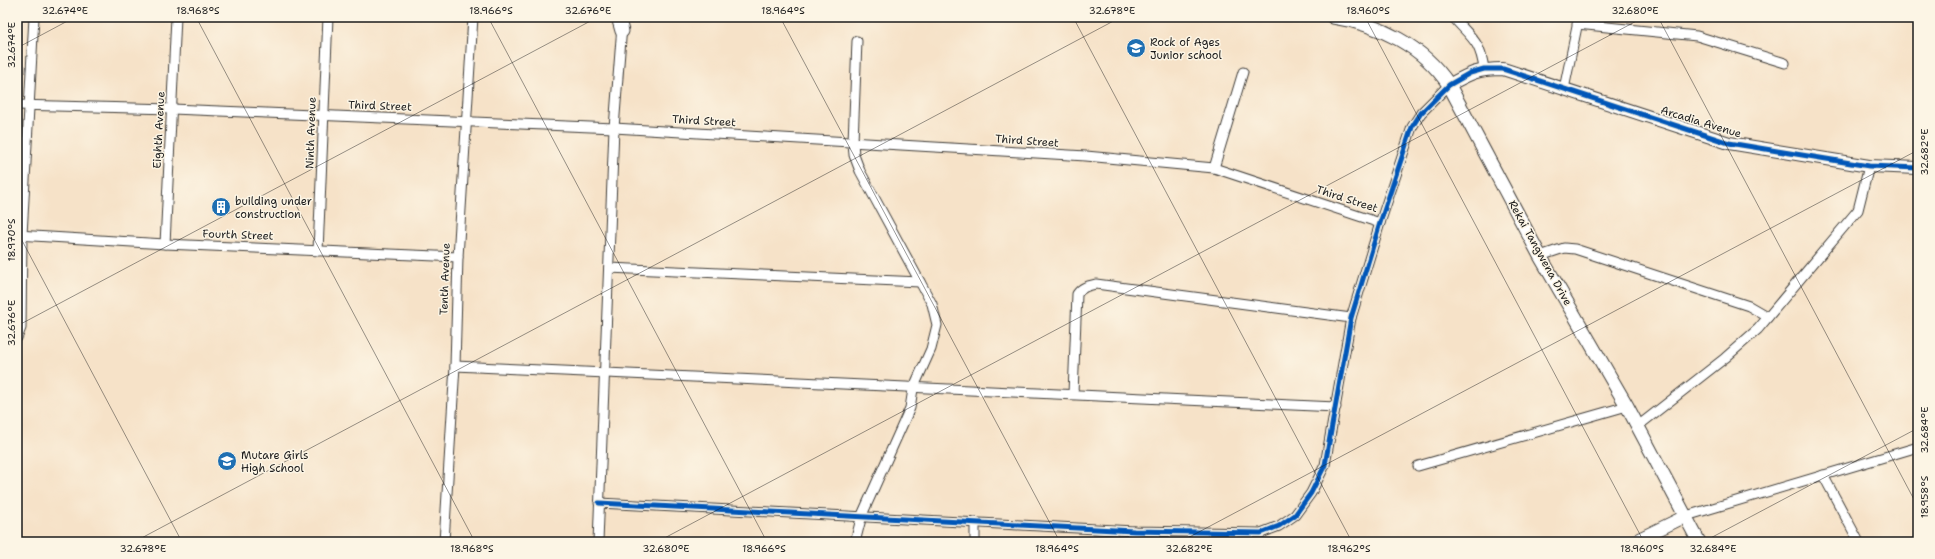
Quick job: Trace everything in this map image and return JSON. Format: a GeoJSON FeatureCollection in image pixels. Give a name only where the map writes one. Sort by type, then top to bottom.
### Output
{"type":"FeatureCollection","features":[{"type":"Feature","properties":{"kind":"main road"},"geometry":{"type":"LineString","coordinates":[[618,17],[622,32]]}},
{"type":"Feature","properties":{"kind":"main road","name":"Rekai Tangwena Drive"},"geometry":{"type":"LineString","coordinates":[[1333,17],[1360,22],[1396,38],[1414,48],[1439,71],[1449,84],[1540,256],[1627,406],[1699,542]]}},
{"type":"Feature","properties":{"kind":"street"},"geometry":{"type":"LineString","coordinates":[[17,338],[21,328],[20,235],[30,106],[34,17]]}},
{"type":"Feature","properties":{"kind":"street","name":"Eighth Avenue"},"geometry":{"type":"LineString","coordinates":[[165,244],[176,17]]}},
{"type":"Feature","properties":{"kind":"street","name":"Ninth Avenue"},"geometry":{"type":"LineString","coordinates":[[318,251],[328,17]]}},
{"type":"Feature","properties":{"kind":"street","name":"Tenth Avenue"},"geometry":{"type":"LineString","coordinates":[[444,542],[455,366],[458,257],[473,17]]}},
{"type":"Feature","properties":{"kind":"street"},"geometry":{"type":"LineString","coordinates":[[598,542],[614,128],[623,17]]}},
{"type":"Feature","properties":{"kind":"street"},"geometry":{"type":"LineString","coordinates":[[599,503],[862,515],[1134,531],[1261,533],[1279,526],[1295,514],[1311,493],[1325,465],[1351,318],[1380,223],[1412,127],[1421,113],[1449,84],[1470,73],[1484,69],[1482,52],[1473,38],[1454,17]]}},
{"type":"Feature","properties":{"kind":"street"},"geometry":{"type":"LineString","coordinates":[[1564,89],[1578,20],[1697,36],[1786,63]]}},
{"type":"Feature","properties":{"kind":"street"},"geometry":{"type":"LineString","coordinates":[[855,542],[862,515],[910,408],[914,389],[931,349],[937,325],[932,304],[860,171],[854,155],[853,142],[857,41]]}},
{"type":"Feature","properties":{"kind":"street","name":"Arcadia Avenue"},"geometry":{"type":"LineString","coordinates":[[1484,69],[1503,69],[1729,143],[1869,166],[1918,168]]}},
{"type":"Feature","properties":{"kind":"street"},"geometry":{"type":"LineString","coordinates":[[1214,168],[1243,72]]}},
{"type":"Feature","properties":{"kind":"street","name":"Third Street"},"geometry":{"type":"LineString","coordinates":[[17,105],[172,109],[614,128],[1086,156],[1214,168],[1380,223]]}},
{"type":"Feature","properties":{"kind":"street"},"geometry":{"type":"LineString","coordinates":[[1638,426],[1725,358],[1758,329],[1858,210],[1869,166]]}},
{"type":"Feature","properties":{"kind":"street","name":"Fourth Street"},"geometry":{"type":"LineString","coordinates":[[20,235],[165,244],[458,257]]}},
{"type":"Feature","properties":{"kind":"street"},"geometry":{"type":"LineString","coordinates":[[1540,256],[1564,248],[1575,249],[1749,306],[1768,317]]}},
{"type":"Feature","properties":{"kind":"street"},"geometry":{"type":"LineString","coordinates":[[609,268],[920,282]]}},
{"type":"Feature","properties":{"kind":"street"},"geometry":{"type":"LineString","coordinates":[[1073,394],[1077,294],[1081,288],[1086,286],[1096,284],[1351,318]]}},
{"type":"Feature","properties":{"kind":"street"},"geometry":{"type":"LineString","coordinates":[[455,366],[914,389],[1073,394],[1336,407]]}},
{"type":"Feature","properties":{"kind":"street"},"geometry":{"type":"LineString","coordinates":[[1418,466],[1627,406]]}},
{"type":"Feature","properties":{"kind":"street"},"geometry":{"type":"LineString","coordinates":[[1633,542],[1686,516],[1918,447]]}},
{"type":"Feature","properties":{"kind":"street"},"geometry":{"type":"LineString","coordinates":[[1823,475],[1859,542]]}},
{"type":"Feature","properties":{"kind":"street"},"geometry":{"type":"LineString","coordinates":[[975,522],[975,542]]}},
{"type":"Feature","properties":{"kind":"street"},"geometry":{"type":"LineString","coordinates":[[1134,531],[1134,542]]}},
{"type":"Feature","properties":{"kind":"cycle path"},"geometry":{"type":"LineString","coordinates":[[599,503],[1134,531],[1261,533],[1279,526],[1295,515],[1311,493],[1325,465],[1351,318],[1380,223],[1412,127],[1421,113],[1449,85],[1470,73],[1484,69],[1503,69],[1729,143],[1869,166],[1918,168]]}},
{"type":"Feature","properties":{"kind":"place","name":"Rock of Ages Junior school"},"geometry":{"type":"Point","coordinates":[1136,48]}},
{"type":"Feature","properties":{"kind":"place","name":"building under construction"},"geometry":{"type":"Point","coordinates":[221,207]}},
{"type":"Feature","properties":{"kind":"place","name":"Mutare Girls High School"},"geometry":{"type":"Point","coordinates":[227,461]}}]}
